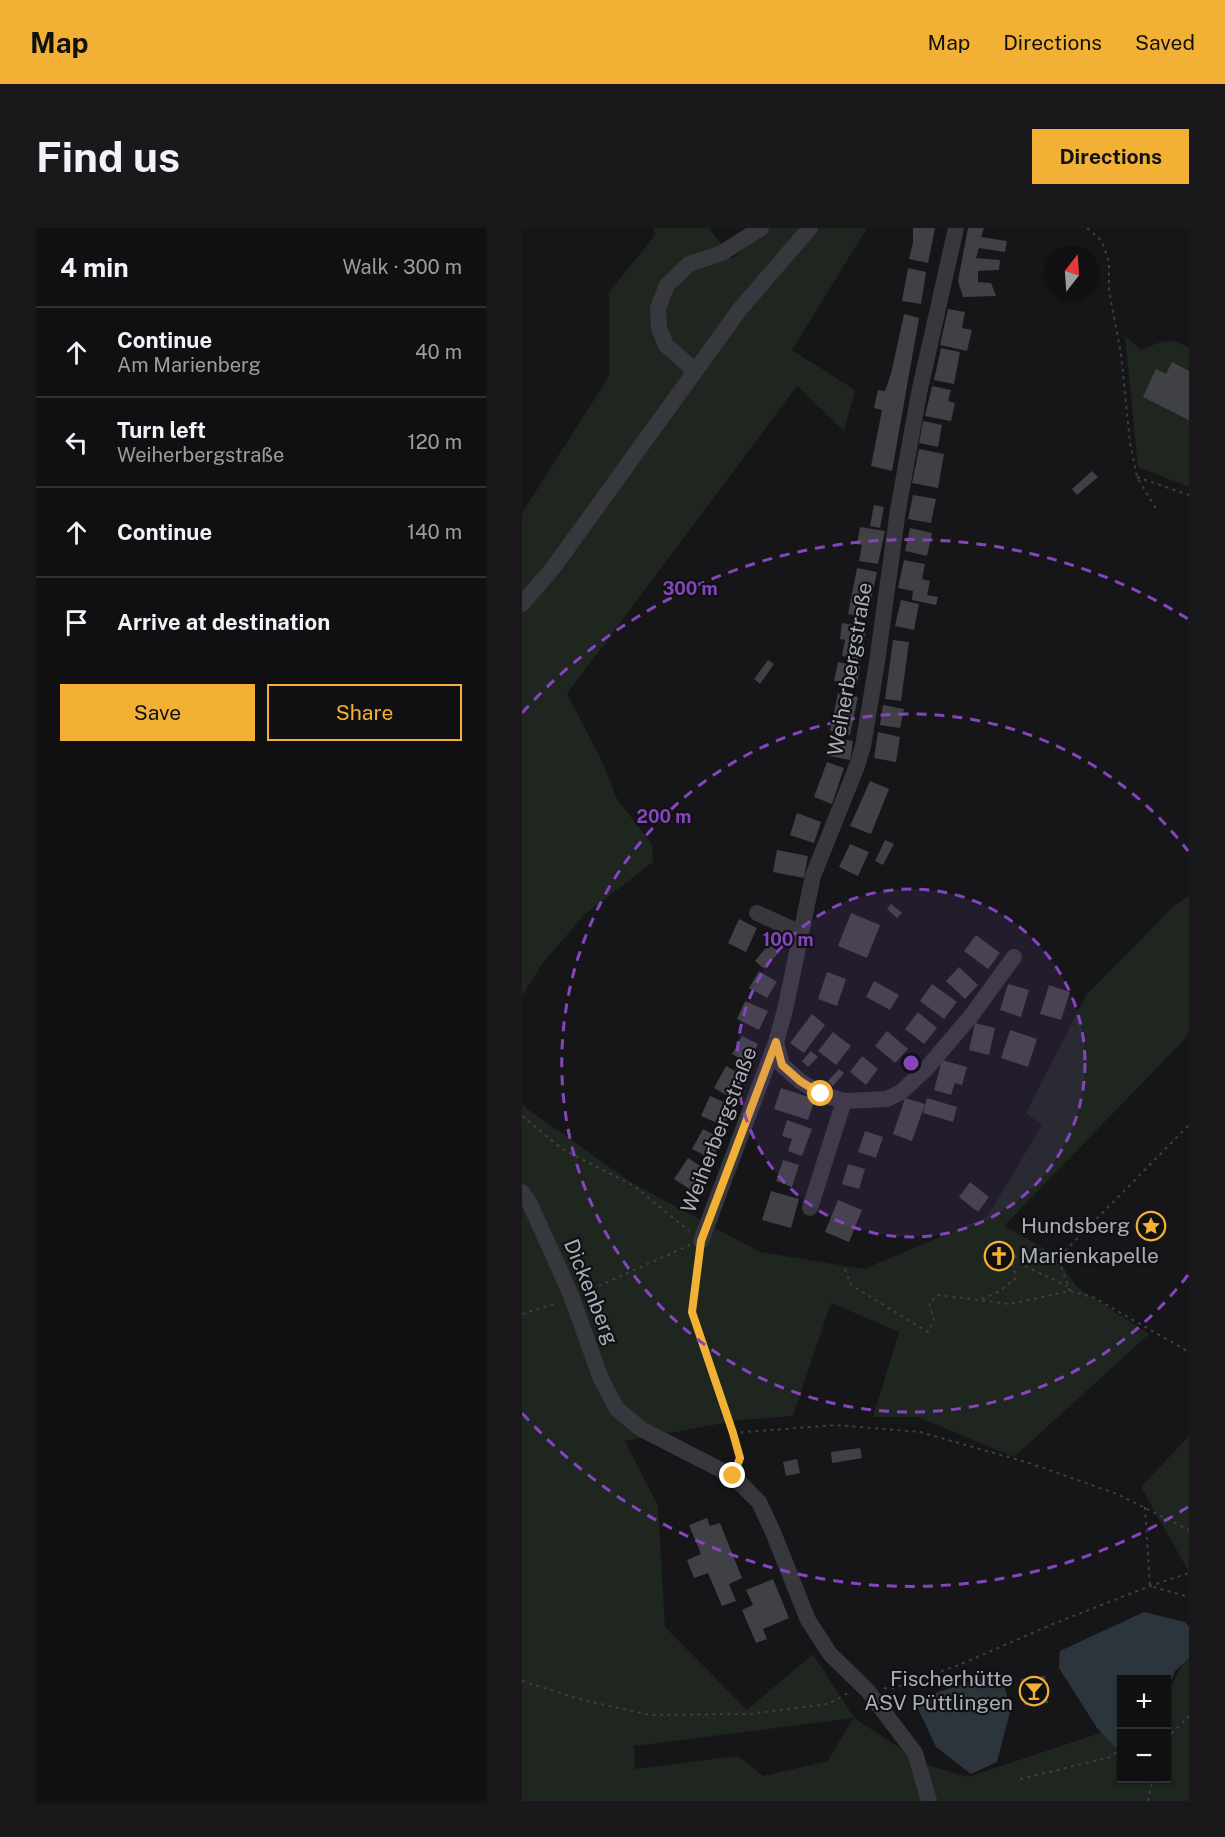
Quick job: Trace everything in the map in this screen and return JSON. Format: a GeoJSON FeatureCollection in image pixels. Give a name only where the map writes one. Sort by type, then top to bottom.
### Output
{"type":"FeatureCollection","features":[{"type":"Feature","properties":{"kind":"street"},"geometry":{"type":"LineString","coordinates":[[694,370],[666,345],[659,328],[658,308],[667,285],[689,264],[722,253],[761,228]]}},
{"type":"Feature","properties":{"kind":"street"},"geometry":{"type":"LineString","coordinates":[[522,604],[553,568],[740,309],[810,228]]}},
{"type":"Feature","properties":{"kind":"street","name":"Weiherbergstraße"},"geometry":{"type":"LineString","coordinates":[[701,1241],[776,1042],[813,876],[863,746],[898,510],[919,393],[956,228]]}},
{"type":"Feature","properties":{"kind":"street"},"geometry":{"type":"LineString","coordinates":[[757,913],[801,933]]}},
{"type":"Feature","properties":{"kind":"street"},"geometry":{"type":"LineString","coordinates":[[776,1042],[782,1065],[821,1094],[844,1101],[886,1098],[901,1092],[926,1069],[963,1025],[1014,957]]}},
{"type":"Feature","properties":{"kind":"street"},"geometry":{"type":"LineString","coordinates":[[810,1208],[844,1101]]}},
{"type":"Feature","properties":{"kind":"street","name":"Dickenberg"},"geometry":{"type":"LineString","coordinates":[[522,1192],[530,1203],[572,1298],[601,1379],[617,1409],[641,1430],[733,1476]]}},
{"type":"Feature","properties":{"kind":"street"},"geometry":{"type":"LineString","coordinates":[[733,1476],[759,1502],[808,1620],[830,1654],[868,1691],[915,1753],[929,1801]]}},
{"type":"Feature","properties":{"kind":"path"},"geometry":{"type":"LineString","coordinates":[[1087,228],[1102,241],[1109,262],[1109,291],[1121,354],[1129,433],[1137,477],[1158,512]]}},
{"type":"Feature","properties":{"kind":"path"},"geometry":{"type":"LineString","coordinates":[[1137,477],[1189,495]]}},
{"type":"Feature","properties":{"kind":"path"},"geometry":{"type":"LineString","coordinates":[[522,1116],[562,1149],[634,1186],[701,1241]]}},
{"type":"Feature","properties":{"kind":"path"},"geometry":{"type":"LineString","coordinates":[[1070,1292],[1058,1258],[1189,1125]]}},
{"type":"Feature","properties":{"kind":"path"},"geometry":{"type":"LineString","coordinates":[[522,1314],[572,1298],[701,1241]]}},
{"type":"Feature","properties":{"kind":"path"},"geometry":{"type":"LineString","coordinates":[[701,1241],[692,1312],[740,1458],[733,1476]]}},
{"type":"Feature","properties":{"kind":"path"},"geometry":{"type":"LineString","coordinates":[[980,1300],[999,1292],[1016,1278],[1009,1251],[1027,1267],[1068,1287]]}},
{"type":"Feature","properties":{"kind":"path"},"geometry":{"type":"LineString","coordinates":[[844,1269],[851,1285],[928,1332],[934,1320],[928,1303],[938,1295],[1010,1304],[1070,1292],[1093,1297],[1189,1352]]}},
{"type":"Feature","properties":{"kind":"path"},"geometry":{"type":"LineString","coordinates":[[733,1433],[836,1425],[920,1432],[1029,1463],[1117,1494],[1189,1530]]}},
{"type":"Feature","properties":{"kind":"path"},"geometry":{"type":"LineString","coordinates":[[1144,1508],[1150,1586]]}},
{"type":"Feature","properties":{"kind":"path"},"geometry":{"type":"LineString","coordinates":[[522,1681],[583,1700],[650,1715],[749,1714],[828,1704],[862,1686],[891,1689],[959,1665],[1053,1624],[1189,1573]]}},
{"type":"Feature","properties":{"kind":"path"},"geometry":{"type":"LineString","coordinates":[[1150,1586],[1189,1597]]}},
{"type":"Feature","properties":{"kind":"path"},"geometry":{"type":"LineString","coordinates":[[1171,1735],[1189,1716]]}},
{"type":"Feature","properties":{"kind":"path"},"geometry":{"type":"LineString","coordinates":[[1020,1779],[1112,1757],[1117,1752]]}},
{"type":"Feature","properties":{"kind":"path"},"geometry":{"type":"LineString","coordinates":[[1148,1801],[1152,1783]]}},
{"type":"Feature","properties":{"kind":"shaded area"},"geometry":{"type":"Polygon","coordinates":[[[653,228],[709,228],[732,259],[767,228],[867,228],[792,350],[855,390],[844,431],[797,386],[567,694],[601,759],[617,799],[652,844],[653,862],[584,915],[542,964],[522,996],[522,513],[609,376],[609,292],[655,235],[653,228]]]}},
{"type":"Feature","properties":{"kind":"shaded area"},"geometry":{"type":"Polygon","coordinates":[[[1125,336],[1141,350],[1165,341],[1189,347],[1189,487],[1138,467],[1125,336]]]}},
{"type":"Feature","properties":{"kind":"shaded area"},"geometry":{"type":"Polygon","coordinates":[[[1189,896],[1189,1032],[1184,1040],[1004,1226],[1054,1254],[1077,1287],[1149,1334],[1014,1457],[918,1417],[873,1417],[899,1332],[831,1303],[793,1416],[741,1420],[625,1441],[658,1506],[665,1627],[747,1710],[813,1654],[854,1718],[926,1765],[968,1777],[1117,1727],[1117,1783],[1171,1783],[1171,1686],[1189,1651],[1189,1801],[522,1801],[522,1105],[632,1183],[760,1252],[864,1269],[987,1217],[1042,1125],[1026,1113],[1086,995],[1174,906],[1189,896]],[[853,1718],[634,1746],[635,1769],[738,1756],[763,1776],[828,1761],[853,1718]]]}},
{"type":"Feature","properties":{"kind":"shaded area"},"geometry":{"type":"Polygon","coordinates":[[[1189,1436],[1189,1572],[1141,1487],[1189,1436]]]}},
{"type":"Feature","properties":{"kind":"shaded area"},"geometry":{"type":"Polygon","coordinates":[[[1144,1612],[1185,1622],[1189,1627],[1189,1658],[1175,1671],[1171,1681],[1171,1675],[1117,1675],[1116,1748],[1097,1728],[1059,1668],[1060,1651],[1144,1612]]]}},
{"type":"Feature","properties":{"kind":"shaded area"},"geometry":{"type":"Polygon","coordinates":[[[988,1676],[1001,1677],[1011,1708],[997,1762],[971,1774],[936,1747],[914,1700],[988,1676]]]}},
{"type":"Feature","properties":{"kind":"building"},"geometry":{"type":"Polygon","coordinates":[[[913,228],[935,228],[928,263],[909,259],[913,243],[913,228]]]}},
{"type":"Feature","properties":{"kind":"building"},"geometry":{"type":"Polygon","coordinates":[[[968,228],[984,228],[981,237],[1007,241],[1005,252],[979,248],[976,258],[1000,260],[999,270],[978,271],[978,282],[991,283],[996,296],[963,297],[958,281],[968,228]]]}},
{"type":"Feature","properties":{"kind":"building"},"geometry":{"type":"Polygon","coordinates":[[[908,268],[926,272],[921,304],[902,301],[908,268]]]}},
{"type":"Feature","properties":{"kind":"building"},"geometry":{"type":"Polygon","coordinates":[[[948,309],[965,312],[962,328],[972,330],[967,351],[940,345],[948,309]]]}},
{"type":"Feature","properties":{"kind":"building"},"geometry":{"type":"Polygon","coordinates":[[[904,314],[919,318],[892,471],[871,466],[882,410],[874,408],[878,390],[885,391],[891,374],[904,314]]]}},
{"type":"Feature","properties":{"kind":"building"},"geometry":{"type":"Polygon","coordinates":[[[941,348],[960,352],[954,384],[934,380],[941,348]]]}},
{"type":"Feature","properties":{"kind":"building"},"geometry":{"type":"Polygon","coordinates":[[[1172,362],[1189,371],[1189,420],[1143,397],[1156,369],[1166,374],[1172,362]]]}},
{"type":"Feature","properties":{"kind":"building"},"geometry":{"type":"Polygon","coordinates":[[[932,386],[951,390],[948,401],[955,403],[951,421],[925,416],[932,386]]]}},
{"type":"Feature","properties":{"kind":"building"},"geometry":{"type":"Polygon","coordinates":[[[923,421],[942,425],[938,447],[919,443],[923,421]]]}},
{"type":"Feature","properties":{"kind":"building"},"geometry":{"type":"Polygon","coordinates":[[[919,449],[944,454],[938,488],[912,483],[919,449]]]}},
{"type":"Feature","properties":{"kind":"building"},"geometry":{"type":"Polygon","coordinates":[[[1092,471],[1098,477],[1077,495],[1072,489],[1092,471]]]}},
{"type":"Feature","properties":{"kind":"building"},"geometry":{"type":"Polygon","coordinates":[[[913,495],[936,499],[931,523],[908,519],[913,495]]]}},
{"type":"Feature","properties":{"kind":"building"},"geometry":{"type":"Polygon","coordinates":[[[874,505],[884,507],[880,528],[870,526],[874,505]]]}},
{"type":"Feature","properties":{"kind":"building"},"geometry":{"type":"Polygon","coordinates":[[[860,527],[885,531],[878,564],[859,561],[862,545],[857,544],[860,527]]]}},
{"type":"Feature","properties":{"kind":"building"},"geometry":{"type":"Polygon","coordinates":[[[910,528],[932,533],[927,556],[905,551],[910,528]]]}},
{"type":"Feature","properties":{"kind":"building"},"geometry":{"type":"Polygon","coordinates":[[[904,560],[925,564],[922,579],[930,581],[927,595],[938,597],[936,605],[912,600],[913,591],[898,588],[904,560]]]}},
{"type":"Feature","properties":{"kind":"building"},"geometry":{"type":"Polygon","coordinates":[[[857,568],[877,572],[867,618],[848,614],[857,568]]]}},
{"type":"Feature","properties":{"kind":"building"},"geometry":{"type":"Polygon","coordinates":[[[901,600],[919,604],[914,630],[895,626],[901,600]]]}},
{"type":"Feature","properties":{"kind":"building"},"geometry":{"type":"Polygon","coordinates":[[[842,623],[866,627],[861,660],[842,656],[845,640],[840,639],[842,623]]]}},
{"type":"Feature","properties":{"kind":"building"},"geometry":{"type":"Polygon","coordinates":[[[893,640],[909,642],[901,701],[885,699],[893,640]]]}},
{"type":"Feature","properties":{"kind":"building"},"geometry":{"type":"Polygon","coordinates":[[[768,660],[774,664],[760,684],[754,679],[768,660]]]}},
{"type":"Feature","properties":{"kind":"building"},"geometry":{"type":"Polygon","coordinates":[[[838,662],[860,666],[857,685],[834,681],[838,662]]]}},
{"type":"Feature","properties":{"kind":"building"},"geometry":{"type":"Polygon","coordinates":[[[838,693],[858,697],[850,735],[830,731],[838,693]]]}},
{"type":"Feature","properties":{"kind":"building"},"geometry":{"type":"Polygon","coordinates":[[[883,705],[904,709],[900,728],[880,725],[883,705]]]}},
{"type":"Feature","properties":{"kind":"building"},"geometry":{"type":"Polygon","coordinates":[[[878,732],[900,737],[896,762],[874,758],[878,732]]]}},
{"type":"Feature","properties":{"kind":"building"},"geometry":{"type":"Polygon","coordinates":[[[832,737],[853,741],[850,760],[829,756],[832,737]]]}},
{"type":"Feature","properties":{"kind":"building"},"geometry":{"type":"Polygon","coordinates":[[[827,762],[844,768],[832,804],[814,797],[827,762]]]}},
{"type":"Feature","properties":{"kind":"building"},"geometry":{"type":"Polygon","coordinates":[[[870,781],[889,789],[871,834],[850,826],[870,781]]]}},
{"type":"Feature","properties":{"kind":"building"},"geometry":{"type":"Polygon","coordinates":[[[797,813],[821,822],[814,843],[790,835],[797,813]]]}},
{"type":"Feature","properties":{"kind":"building"},"geometry":{"type":"Polygon","coordinates":[[[885,840],[894,844],[883,865],[875,861],[885,840]]]}},
{"type":"Feature","properties":{"kind":"building"},"geometry":{"type":"Polygon","coordinates":[[[850,844],[869,852],[858,876],[839,867],[850,844]]]}},
{"type":"Feature","properties":{"kind":"building"},"geometry":{"type":"Polygon","coordinates":[[[777,850],[808,856],[804,878],[773,872],[777,850]]]}},
{"type":"Feature","properties":{"kind":"building"},"geometry":{"type":"Polygon","coordinates":[[[891,904],[902,913],[897,918],[887,909],[891,904]]]}},
{"type":"Feature","properties":{"kind":"building"},"geometry":{"type":"Polygon","coordinates":[[[851,913],[880,925],[867,958],[838,946],[851,913]]]}},
{"type":"Feature","properties":{"kind":"building"},"geometry":{"type":"Polygon","coordinates":[[[739,919],[757,928],[746,952],[728,943],[739,919]]]}},
{"type":"Feature","properties":{"kind":"building"},"geometry":{"type":"Polygon","coordinates":[[[976,935],[1000,953],[988,969],[964,951],[976,935]]]}},
{"type":"Feature","properties":{"kind":"building"},"geometry":{"type":"Polygon","coordinates":[[[769,944],[779,952],[764,969],[755,961],[769,944]]]}},
{"type":"Feature","properties":{"kind":"building"},"geometry":{"type":"Polygon","coordinates":[[[959,967],[978,985],[965,999],[946,981],[959,967]]]}},
{"type":"Feature","properties":{"kind":"building"},"geometry":{"type":"Polygon","coordinates":[[[759,971],[777,982],[767,998],[749,988],[759,971]]]}},
{"type":"Feature","properties":{"kind":"building"},"geometry":{"type":"Polygon","coordinates":[[[827,972],[846,979],[837,1006],[818,999],[827,972]]]}},
{"type":"Feature","properties":{"kind":"building"},"geometry":{"type":"Polygon","coordinates":[[[874,981],[899,995],[890,1010],[866,997],[874,981]]]}},
{"type":"Feature","properties":{"kind":"building"},"geometry":{"type":"Polygon","coordinates":[[[932,984],[957,1002],[944,1019],[920,1001],[932,984]]]}},
{"type":"Feature","properties":{"kind":"building"},"geometry":{"type":"Polygon","coordinates":[[[1008,984],[1029,990],[1021,1017],[1000,1010],[1008,984]]]}},
{"type":"Feature","properties":{"kind":"building"},"geometry":{"type":"Polygon","coordinates":[[[1049,985],[1070,992],[1061,1020],[1040,1014],[1049,985]]]}},
{"type":"Feature","properties":{"kind":"building"},"geometry":{"type":"Polygon","coordinates":[[[745,1001],[768,1011],[759,1030],[737,1019],[745,1001]]]}},
{"type":"Feature","properties":{"kind":"building"},"geometry":{"type":"Polygon","coordinates":[[[918,1012],[937,1028],[924,1044],[905,1029],[918,1012]]]}},
{"type":"Feature","properties":{"kind":"building"},"geometry":{"type":"Polygon","coordinates":[[[812,1014],[825,1025],[804,1053],[790,1043],[812,1014]]]}},
{"type":"Feature","properties":{"kind":"building"},"geometry":{"type":"Polygon","coordinates":[[[975,1023],[995,1028],[989,1055],[969,1050],[975,1023]]]}},
{"type":"Feature","properties":{"kind":"building"},"geometry":{"type":"Polygon","coordinates":[[[1010,1030],[1037,1039],[1028,1067],[1001,1058],[1010,1030]]]}},
{"type":"Feature","properties":{"kind":"building"},"geometry":{"type":"Polygon","coordinates":[[[887,1031],[908,1049],[895,1063],[875,1046],[887,1031]]]}},
{"type":"Feature","properties":{"kind":"building"},"geometry":{"type":"Polygon","coordinates":[[[833,1032],[851,1046],[836,1065],[818,1051],[833,1032]]]}},
{"type":"Feature","properties":{"kind":"building"},"geometry":{"type":"Polygon","coordinates":[[[742,1036],[758,1044],[748,1063],[732,1054],[742,1036]]]}},
{"type":"Feature","properties":{"kind":"building"},"geometry":{"type":"Polygon","coordinates":[[[811,1051],[818,1057],[808,1067],[802,1061],[811,1051]]]}},
{"type":"Feature","properties":{"kind":"building"},"geometry":{"type":"Polygon","coordinates":[[[862,1056],[878,1069],[866,1085],[850,1072],[862,1056]]]}},
{"type":"Feature","properties":{"kind":"building"},"geometry":{"type":"Polygon","coordinates":[[[942,1060],[967,1067],[962,1085],[955,1083],[951,1095],[934,1090],[942,1060]]]}},
{"type":"Feature","properties":{"kind":"building"},"geometry":{"type":"Polygon","coordinates":[[[726,1066],[745,1076],[733,1099],[714,1088],[726,1066]]]}},
{"type":"Feature","properties":{"kind":"building"},"geometry":{"type":"Polygon","coordinates":[[[839,1069],[844,1073],[833,1086],[828,1081],[839,1069]]]}},
{"type":"Feature","properties":{"kind":"building"},"geometry":{"type":"Polygon","coordinates":[[[781,1088],[815,1099],[808,1120],[774,1109],[781,1088]]]}},
{"type":"Feature","properties":{"kind":"building"},"geometry":{"type":"Polygon","coordinates":[[[710,1096],[733,1106],[724,1126],[701,1116],[710,1096]]]}},
{"type":"Feature","properties":{"kind":"building"},"geometry":{"type":"Polygon","coordinates":[[[905,1098],[925,1104],[912,1141],[893,1134],[905,1098]]]}},
{"type":"Feature","properties":{"kind":"building"},"geometry":{"type":"Polygon","coordinates":[[[927,1098],[957,1107],[953,1122],[923,1113],[927,1098]]]}},
{"type":"Feature","properties":{"kind":"building"},"geometry":{"type":"Polygon","coordinates":[[[787,1120],[812,1129],[802,1156],[788,1151],[792,1139],[782,1136],[787,1120]]]}},
{"type":"Feature","properties":{"kind":"building"},"geometry":{"type":"Polygon","coordinates":[[[703,1129],[722,1139],[712,1159],[692,1149],[703,1129]]]}},
{"type":"Feature","properties":{"kind":"building"},"geometry":{"type":"Polygon","coordinates":[[[865,1131],[883,1137],[876,1158],[858,1152],[865,1131]]]}},
{"type":"Feature","properties":{"kind":"building"},"geometry":{"type":"Polygon","coordinates":[[[688,1158],[711,1173],[697,1194],[674,1179],[688,1158]]]}},
{"type":"Feature","properties":{"kind":"building"},"geometry":{"type":"Polygon","coordinates":[[[783,1160],[799,1165],[792,1187],[776,1181],[783,1160]]]}},
{"type":"Feature","properties":{"kind":"building"},"geometry":{"type":"Polygon","coordinates":[[[848,1164],[865,1169],[859,1189],[842,1184],[848,1164]]]}},
{"type":"Feature","properties":{"kind":"building"},"geometry":{"type":"Polygon","coordinates":[[[970,1182],[989,1197],[978,1212],[959,1197],[970,1182]]]}},
{"type":"Feature","properties":{"kind":"building"},"geometry":{"type":"Polygon","coordinates":[[[771,1191],[799,1199],[791,1228],[762,1220],[771,1191]]]}},
{"type":"Feature","properties":{"kind":"building"},"geometry":{"type":"Polygon","coordinates":[[[838,1200],[862,1210],[849,1242],[825,1232],[838,1200]]]}},
{"type":"Feature","properties":{"kind":"building","name":"Marienkapelle"},"geometry":{"type":"Polygon","coordinates":[[[992,1247],[1009,1251],[1006,1264],[989,1260],[992,1247]]]}},
{"type":"Feature","properties":{"kind":"building"},"geometry":{"type":"Polygon","coordinates":[[[860,1448],[862,1458],[832,1463],[831,1452],[860,1448]]]}},
{"type":"Feature","properties":{"kind":"building"},"geometry":{"type":"Polygon","coordinates":[[[797,1459],[800,1473],[786,1476],[783,1462],[797,1459]]]}},
{"type":"Feature","properties":{"kind":"building"},"geometry":{"type":"Polygon","coordinates":[[[707,1518],[710,1526],[720,1523],[742,1578],[729,1584],[736,1601],[722,1606],[708,1573],[694,1578],[687,1560],[701,1554],[689,1525],[707,1518]]]}},
{"type":"Feature","properties":{"kind":"building"},"geometry":{"type":"Polygon","coordinates":[[[773,1579],[789,1618],[763,1629],[767,1639],[756,1643],[742,1610],[753,1605],[746,1590],[773,1579]]]}},
{"type":"Feature","properties":{"kind":"building","name":"Fischerhütte ASV Püttlingen"},"geometry":{"type":"Polygon","coordinates":[[[1045,1676],[1048,1703],[1024,1705],[1021,1679],[1045,1676]]]}},
{"type":"Feature","properties":{"kind":"place","name":"Hundsberg"},"geometry":{"type":"Point","coordinates":[1151,1226]}},
{"type":"Feature","properties":{"kind":"place","name":"Marienkapelle"},"geometry":{"type":"Point","coordinates":[999,1256]}},
{"type":"Feature","properties":{"kind":"place","name":"Fischerhütte ASV Püttlingen"},"geometry":{"type":"Point","coordinates":[1034,1691]}},
{"type":"Feature","properties":{"kind":"route"},"geometry":{"type":"LineString","coordinates":[[733,1476],[740,1458],[692,1312],[699,1249],[776,1042],[782,1065],[800,1081],[821,1094]]}}]}
